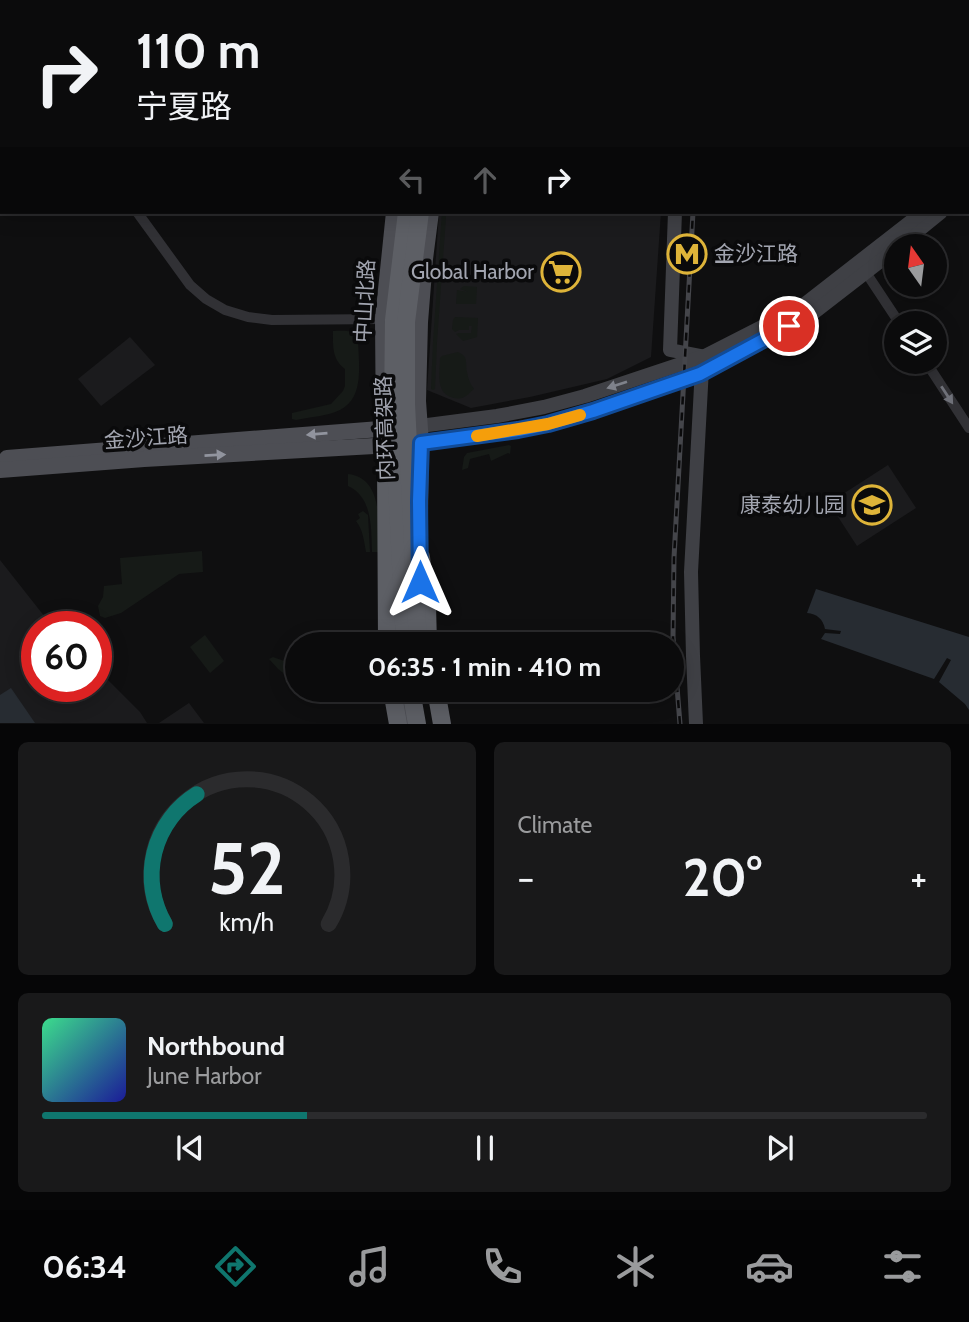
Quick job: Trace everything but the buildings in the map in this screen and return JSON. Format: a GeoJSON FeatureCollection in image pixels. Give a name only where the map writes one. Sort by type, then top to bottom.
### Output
{"type":"FeatureCollection","features":[{"type":"Feature","properties":{"kind":"highway","name":"内环高架路"},"geometry":{"type":"LineString","coordinates":[[404,632],[393,393],[394,320],[407,214]]}},
{"type":"Feature","properties":{"kind":"highway","name":"内环高架路"},"geometry":{"type":"LineString","coordinates":[[419,214],[406,322],[406,391],[422,632]]}},
{"type":"Feature","properties":{"kind":"highway"},"geometry":{"type":"LineString","coordinates":[[385,451],[387,632]]}},
{"type":"Feature","properties":{"kind":"highway"},"geometry":{"type":"LineString","coordinates":[[421,556],[427,605],[424,632]]}},
{"type":"Feature","properties":{"kind":"highway"},"geometry":{"type":"LineString","coordinates":[[394,702],[398,723]]}},
{"type":"Feature","properties":{"kind":"highway"},"geometry":{"type":"LineString","coordinates":[[413,702],[417,723]]}},
{"type":"Feature","properties":{"kind":"highway"},"geometry":{"type":"LineString","coordinates":[[427,702],[430,723]]}},
{"type":"Feature","properties":{"kind":"highway"},"geometry":{"type":"LineString","coordinates":[[438,702],[442,723]]}},
{"type":"Feature","properties":{"kind":"main road","name":"中山北路"},"geometry":{"type":"LineString","coordinates":[[394,214],[383,319],[385,451],[393,500],[395,632]]}},
{"type":"Feature","properties":{"kind":"main road"},"geometry":{"type":"LineString","coordinates":[[421,556],[419,322],[431,214]]}},
{"type":"Feature","properties":{"kind":"main road"},"geometry":{"type":"LineString","coordinates":[[675,214],[670,350],[705,356]]}},
{"type":"Feature","properties":{"kind":"main road"},"geometry":{"type":"LineString","coordinates":[[421,443],[548,424],[700,374],[812,314],[921,214]]}},
{"type":"Feature","properties":{"kind":"main road"},"geometry":{"type":"LineString","coordinates":[[914,234],[939,214]]}},
{"type":"Feature","properties":{"kind":"main road"},"geometry":{"type":"LineString","coordinates":[[419,426],[544,407],[705,356],[801,307],[884,255]]}},
{"type":"Feature","properties":{"kind":"main road"},"geometry":{"type":"LineString","coordinates":[[696,723],[691,572],[700,374],[705,356]]}},
{"type":"Feature","properties":{"kind":"main road","name":"金沙江路"},"geometry":{"type":"LineString","coordinates":[[0,459],[419,426]]}},
{"type":"Feature","properties":{"kind":"main road","name":"金沙江路"},"geometry":{"type":"LineString","coordinates":[[0,470],[144,459],[385,451],[421,443]]}},
{"type":"Feature","properties":{"kind":"main road"},"geometry":{"type":"LineString","coordinates":[[404,702],[408,723]]}},
{"type":"Feature","properties":{"kind":"main road"},"geometry":{"type":"LineString","coordinates":[[432,702],[436,723]]}},
{"type":"Feature","properties":{"kind":"street"},"geometry":{"type":"LineString","coordinates":[[138,214],[190,285],[225,310],[272,320],[383,319]]}},
{"type":"Feature","properties":{"kind":"street"},"geometry":{"type":"LineString","coordinates":[[863,267],[892,311]]}},
{"type":"Feature","properties":{"kind":"street"},"geometry":{"type":"LineString","coordinates":[[934,374],[969,428]]}},
{"type":"Feature","properties":{"kind":"shaded area"},"geometry":{"type":"Polygon","coordinates":[[[439,214],[661,214],[651,357],[607,379],[471,408],[427,390],[439,214]]]}},
{"type":"Feature","properties":{"kind":"shaded area"},"geometry":{"type":"Polygon","coordinates":[[[442,214],[446,214],[433,390],[433,342],[442,214]]]}},
{"type":"Feature","properties":{"kind":"shaded area"},"geometry":{"type":"Polygon","coordinates":[[[464,286],[477,287],[476,304],[456,304],[457,290],[468,292],[460,289],[464,286]]]}},
{"type":"Feature","properties":{"kind":"shaded area"},"geometry":{"type":"Polygon","coordinates":[[[455,317],[478,318],[477,337],[463,341],[456,334],[471,333],[472,326],[469,326],[469,330],[455,332],[452,329],[455,317]]]}},
{"type":"Feature","properties":{"kind":"shaded area"},"geometry":{"type":"Polygon","coordinates":[[[333,331],[350,332],[358,337],[359,378],[354,396],[348,404],[335,412],[292,419],[292,413],[331,404],[343,391],[345,369],[335,357],[333,331]]]}},
{"type":"Feature","properties":{"kind":"shaded area"},"geometry":{"type":"Polygon","coordinates":[[[130,337],[155,365],[101,406],[78,379],[130,337]]]}},
{"type":"Feature","properties":{"kind":"shaded area"},"geometry":{"type":"Polygon","coordinates":[[[458,352],[465,358],[470,383],[474,389],[460,398],[448,396],[444,392],[439,376],[440,358],[458,352]]]}},
{"type":"Feature","properties":{"kind":"shaded area"},"geometry":{"type":"Polygon","coordinates":[[[509,445],[510,454],[491,461],[489,454],[470,459],[468,468],[462,470],[467,453],[509,445]]]}},
{"type":"Feature","properties":{"kind":"shaded area","name":"康泰幼儿园"},"geometry":{"type":"Polygon","coordinates":[[[888,465],[916,508],[857,546],[829,503],[888,465]]]}},
{"type":"Feature","properties":{"kind":"shaded area"},"geometry":{"type":"Polygon","coordinates":[[[348,474],[360,477],[373,493],[377,504],[380,552],[372,552],[369,514],[362,498],[348,486],[348,474]]]}},
{"type":"Feature","properties":{"kind":"shaded area"},"geometry":{"type":"Polygon","coordinates":[[[363,511],[368,515],[370,552],[366,552],[362,532],[356,521],[360,518],[358,514],[363,511]]]}},
{"type":"Feature","properties":{"kind":"shaded area"},"geometry":{"type":"Polygon","coordinates":[[[202,551],[203,572],[179,574],[121,613],[112,616],[112,611],[99,611],[98,606],[103,597],[104,586],[122,584],[120,558],[202,551]]]}},
{"type":"Feature","properties":{"kind":"shaded area"},"geometry":{"type":"Polygon","coordinates":[[[0,560],[40,611],[21,611],[21,702],[112,702],[112,684],[140,712],[147,723],[0,723],[0,560]]]}},
{"type":"Feature","properties":{"kind":"shaded area"},"geometry":{"type":"Polygon","coordinates":[[[816,589],[969,637],[969,710],[939,682],[951,660],[947,658],[934,679],[821,639],[825,633],[840,634],[841,631],[825,629],[819,618],[807,613],[816,589]]]}},
{"type":"Feature","properties":{"kind":"shaded area"},"geometry":{"type":"Polygon","coordinates":[[[205,635],[224,661],[210,673],[190,647],[205,635]]]}},
{"type":"Feature","properties":{"kind":"shaded area"},"geometry":{"type":"Polygon","coordinates":[[[273,657],[285,661],[285,673],[281,671],[269,659],[273,657]]]}},
{"type":"Feature","properties":{"kind":"shaded area"},"geometry":{"type":"Polygon","coordinates":[[[11,688],[35,723],[0,723],[0,695],[11,688]]]}},
{"type":"Feature","properties":{"kind":"shaded area"},"geometry":{"type":"Polygon","coordinates":[[[189,703],[204,723],[159,723],[189,703]]]}},
{"type":"Feature","properties":{"kind":"railway"},"geometry":{"type":"LineString","coordinates":[[680,724],[673,637],[674,558],[693,214]]}},
{"type":"Feature","properties":{"kind":"slow traffic"},"geometry":{"type":"LineString","coordinates":[[477,436],[548,424],[580,415]]}},
{"type":"Feature","properties":{"kind":"place","name":"金沙江路"},"geometry":{"type":"Point","coordinates":[687,254]}},
{"type":"Feature","properties":{"kind":"place","name":"Global Harbor"},"geometry":{"type":"Point","coordinates":[561,272]}},
{"type":"Feature","properties":{"kind":"place","name":"康泰幼儿园"},"geometry":{"type":"Point","coordinates":[872,505]}},
{"type":"Feature","properties":{"kind":"route"},"geometry":{"type":"LineString","coordinates":[[420,582],[421,443],[518,430],[593,411],[700,374],[789,326]]}}]}
